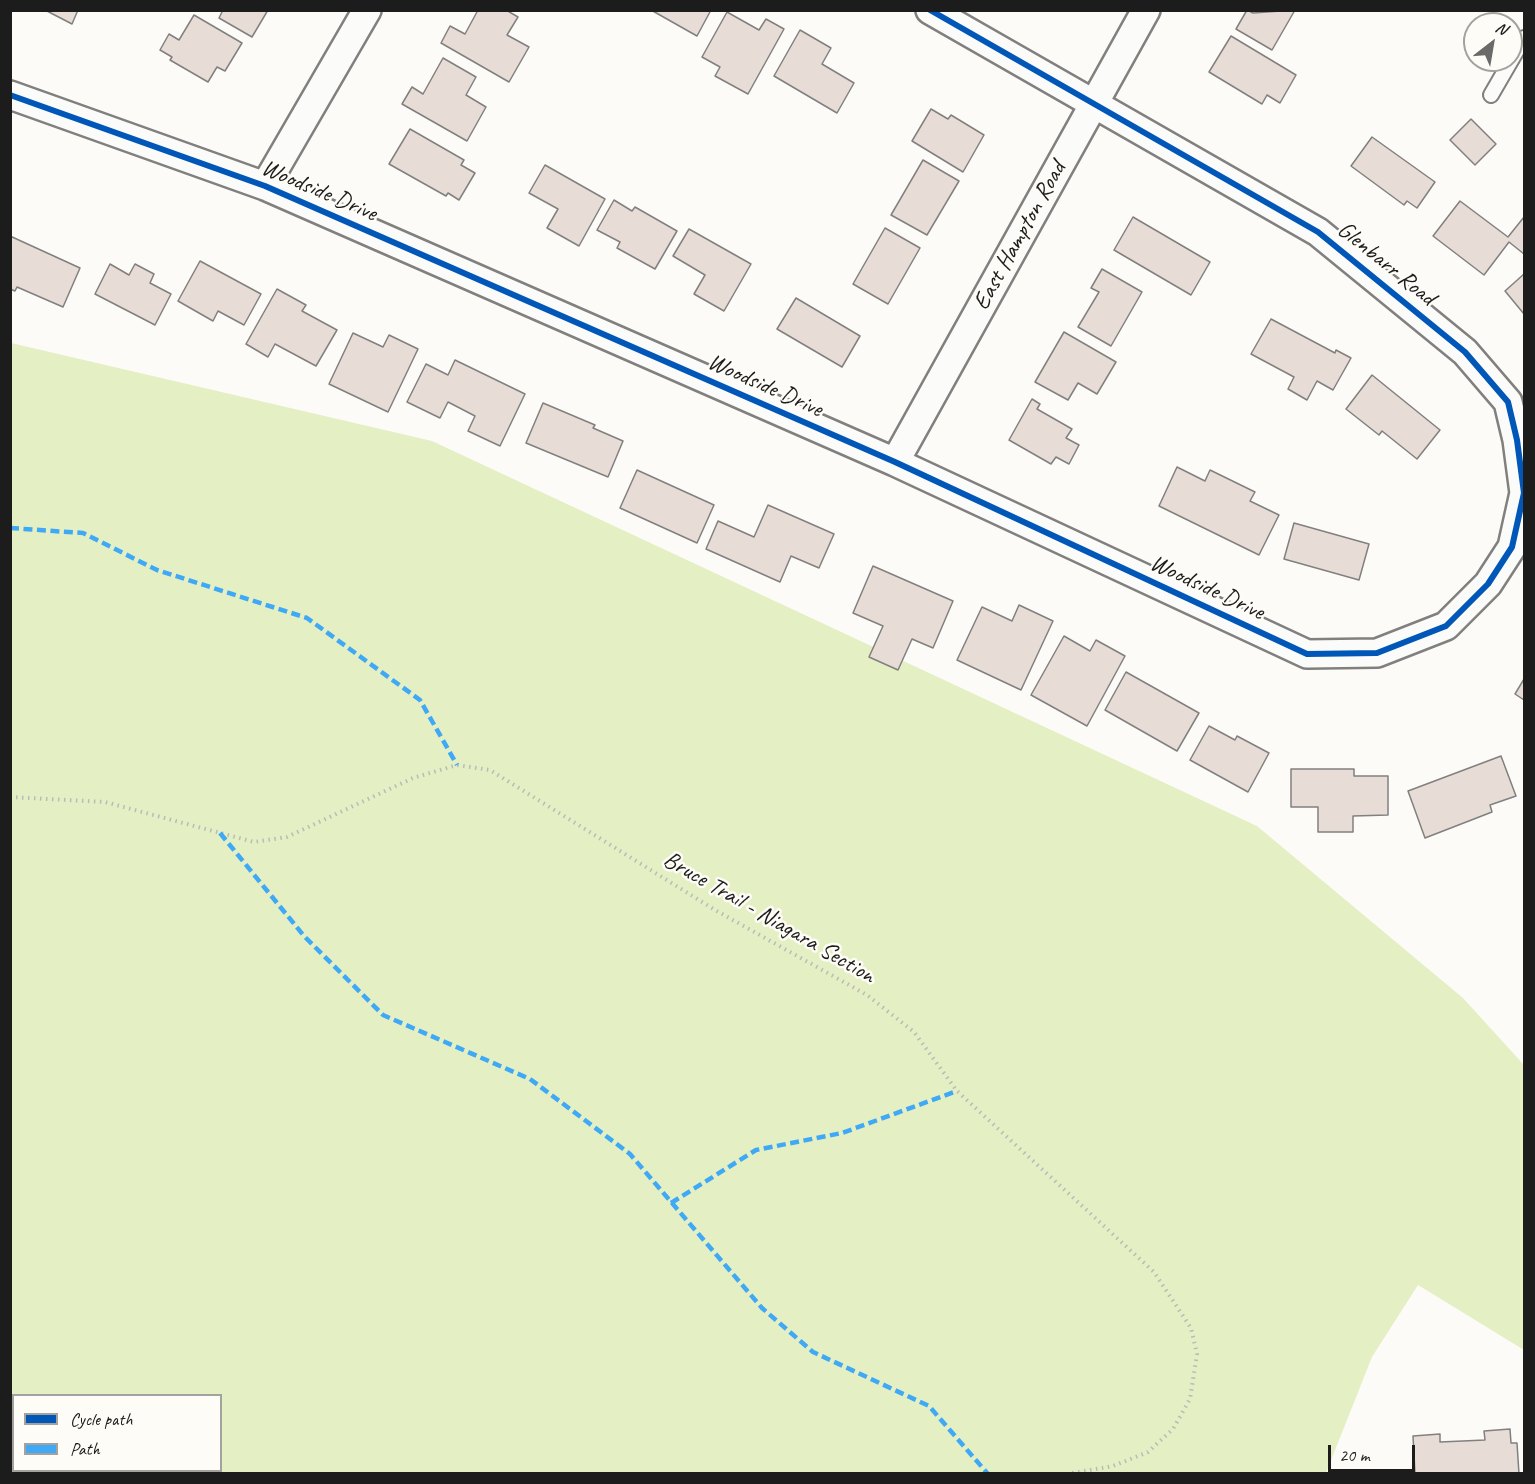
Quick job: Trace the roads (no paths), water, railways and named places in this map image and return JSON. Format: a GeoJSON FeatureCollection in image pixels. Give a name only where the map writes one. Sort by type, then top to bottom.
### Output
{"type":"FeatureCollection","features":[{"type":"Feature","properties":{"kind":"street"},"geometry":{"type":"LineString","coordinates":[[265,186],[367,10]]}},
{"type":"Feature","properties":{"kind":"street","name":"Glenbarr Road"},"geometry":{"type":"LineString","coordinates":[[930,10],[1318,232],[1465,352],[1508,402],[1517,440],[1524,493],[1512,547],[1488,584]]}},
{"type":"Feature","properties":{"kind":"street","name":"East Hampton Road"},"geometry":{"type":"LineString","coordinates":[[895,462],[1146,10]]}},
{"type":"Feature","properties":{"kind":"street","name":"Woodside Drive"},"geometry":{"type":"LineString","coordinates":[[10,95],[265,186],[895,462],[1306,654],[1377,653],[1446,626],[1488,584]]}},
{"type":"Feature","properties":{"kind":"lane"},"geometry":{"type":"LineString","coordinates":[[1491,95],[1524,38]]}}]}
